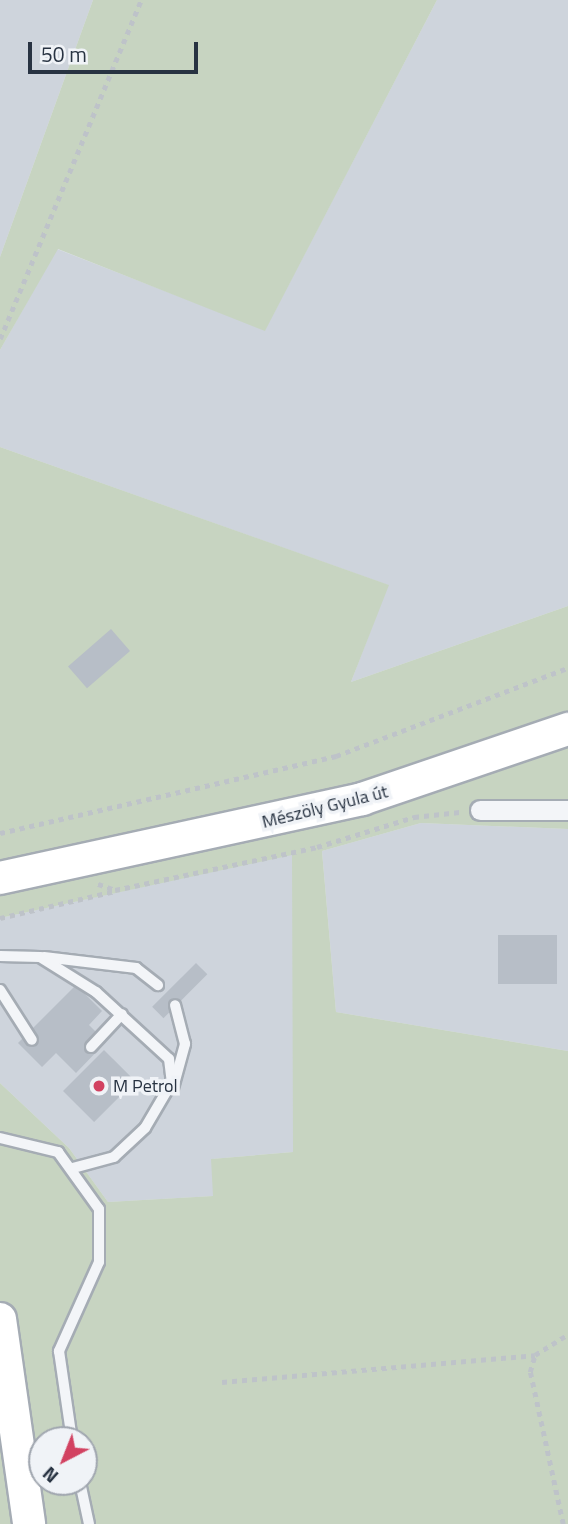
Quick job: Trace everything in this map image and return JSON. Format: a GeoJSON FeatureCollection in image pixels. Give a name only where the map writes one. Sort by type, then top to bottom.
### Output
{"type":"FeatureCollection","features":[{"type":"Feature","properties":{"kind":"main road","name":"Mészöly Gyula út"},"geometry":{"type":"LineString","coordinates":[[0,894],[410,786],[568,729]]}},
{"type":"Feature","properties":{"kind":"main road","name":"Mészöly Gyula út"},"geometry":{"type":"LineString","coordinates":[[0,878],[84,873]]}},
{"type":"Feature","properties":{"kind":"main road"},"geometry":{"type":"LineString","coordinates":[[0,1320],[29,1524]]}},
{"type":"Feature","properties":{"kind":"street"},"geometry":{"type":"LineString","coordinates":[[480,810],[568,810]]}},
{"type":"Feature","properties":{"kind":"lane"},"geometry":{"type":"LineString","coordinates":[[0,956],[40,957],[136,968],[158,985]]}},
{"type":"Feature","properties":{"kind":"lane"},"geometry":{"type":"LineString","coordinates":[[40,957],[122,1014],[169,1059],[172,1082],[160,1109]]}},
{"type":"Feature","properties":{"kind":"lane"},"geometry":{"type":"LineString","coordinates":[[0,989],[32,1040]]}},
{"type":"Feature","properties":{"kind":"lane"},"geometry":{"type":"LineString","coordinates":[[73,1168],[114,1157],[160,1109],[184,1059],[175,1005]]}},
{"type":"Feature","properties":{"kind":"lane"},"geometry":{"type":"LineString","coordinates":[[91,1047],[122,1014]]}},
{"type":"Feature","properties":{"kind":"lane"},"geometry":{"type":"LineString","coordinates":[[0,1138],[40,1144],[73,1168],[94,1193],[102,1227],[96,1272],[59,1351],[70,1426]]}},
{"type":"Feature","properties":{"kind":"lane"},"geometry":{"type":"LineString","coordinates":[[83,1496],[89,1524]]}},
{"type":"Feature","properties":{"kind":"path"},"geometry":{"type":"LineString","coordinates":[[0,339],[141,0]]}},
{"type":"Feature","properties":{"kind":"path"},"geometry":{"type":"LineString","coordinates":[[0,833],[336,756],[568,668]]}},
{"type":"Feature","properties":{"kind":"path"},"geometry":{"type":"LineString","coordinates":[[0,918],[317,847],[414,817],[480,810]]}},
{"type":"Feature","properties":{"kind":"path"},"geometry":{"type":"LineString","coordinates":[[84,873],[116,890]]}},
{"type":"Feature","properties":{"kind":"path"},"geometry":{"type":"LineString","coordinates":[[222,1382],[535,1356],[568,1334]]}},
{"type":"Feature","properties":{"kind":"path"},"geometry":{"type":"LineString","coordinates":[[535,1356],[531,1396],[564,1524]]}},
{"type":"Feature","properties":{"kind":"shaded area"},"geometry":{"type":"Polygon","coordinates":[[[0,0],[93,0],[0,257],[0,0]]]}},
{"type":"Feature","properties":{"kind":"shaded area"},"geometry":{"type":"Polygon","coordinates":[[[437,0],[568,0],[568,606],[351,682],[388,585],[0,447],[0,350],[57,249],[265,330],[437,0]]]}},
{"type":"Feature","properties":{"kind":"shaded area"},"geometry":{"type":"Polygon","coordinates":[[[421,823],[568,829],[568,1051],[336,1012],[322,851],[421,823]]]}},
{"type":"Feature","properties":{"kind":"shaded area"},"geometry":{"type":"Polygon","coordinates":[[[293,854],[293,1152],[212,1159],[214,1196],[108,1202],[69,1148],[0,1083],[0,918],[293,854]]]}},
{"type":"Feature","properties":{"kind":"green space"},"geometry":{"type":"Polygon","coordinates":[[[93,0],[437,0],[265,331],[58,249],[0,350],[0,257],[93,0]]]}},
{"type":"Feature","properties":{"kind":"green space"},"geometry":{"type":"Polygon","coordinates":[[[0,447],[389,585],[351,682],[568,606],[568,829],[421,823],[322,851],[336,1012],[568,1051],[568,1524],[0,1524],[0,1083],[69,1148],[108,1202],[213,1196],[211,1159],[293,1152],[292,855],[0,918],[0,447]]]}},
{"type":"Feature","properties":{"kind":"building"},"geometry":{"type":"Polygon","coordinates":[[[111,629],[130,651],[87,688],[68,666],[111,629]]]}},
{"type":"Feature","properties":{"kind":"building"},"geometry":{"type":"Polygon","coordinates":[[[498,935],[557,935],[557,984],[498,984],[498,935]]]}},
{"type":"Feature","properties":{"kind":"building"},"geometry":{"type":"Polygon","coordinates":[[[196,963],[207,974],[163,1018],[152,1007],[196,963]]]}},
{"type":"Feature","properties":{"kind":"building"},"geometry":{"type":"Polygon","coordinates":[[[76,985],[102,1011],[89,1025],[106,1042],[76,1073],[56,1053],[42,1067],[18,1043],[76,985]]]}},
{"type":"Feature","properties":{"kind":"building","name":"M Petrol"},"geometry":{"type":"Polygon","coordinates":[[[104,1050],[135,1081],[94,1122],[63,1091],[104,1050]]]}},
{"type":"Feature","properties":{"kind":"place","name":"M Petrol"},"geometry":{"type":"Point","coordinates":[99,1086]}}]}
